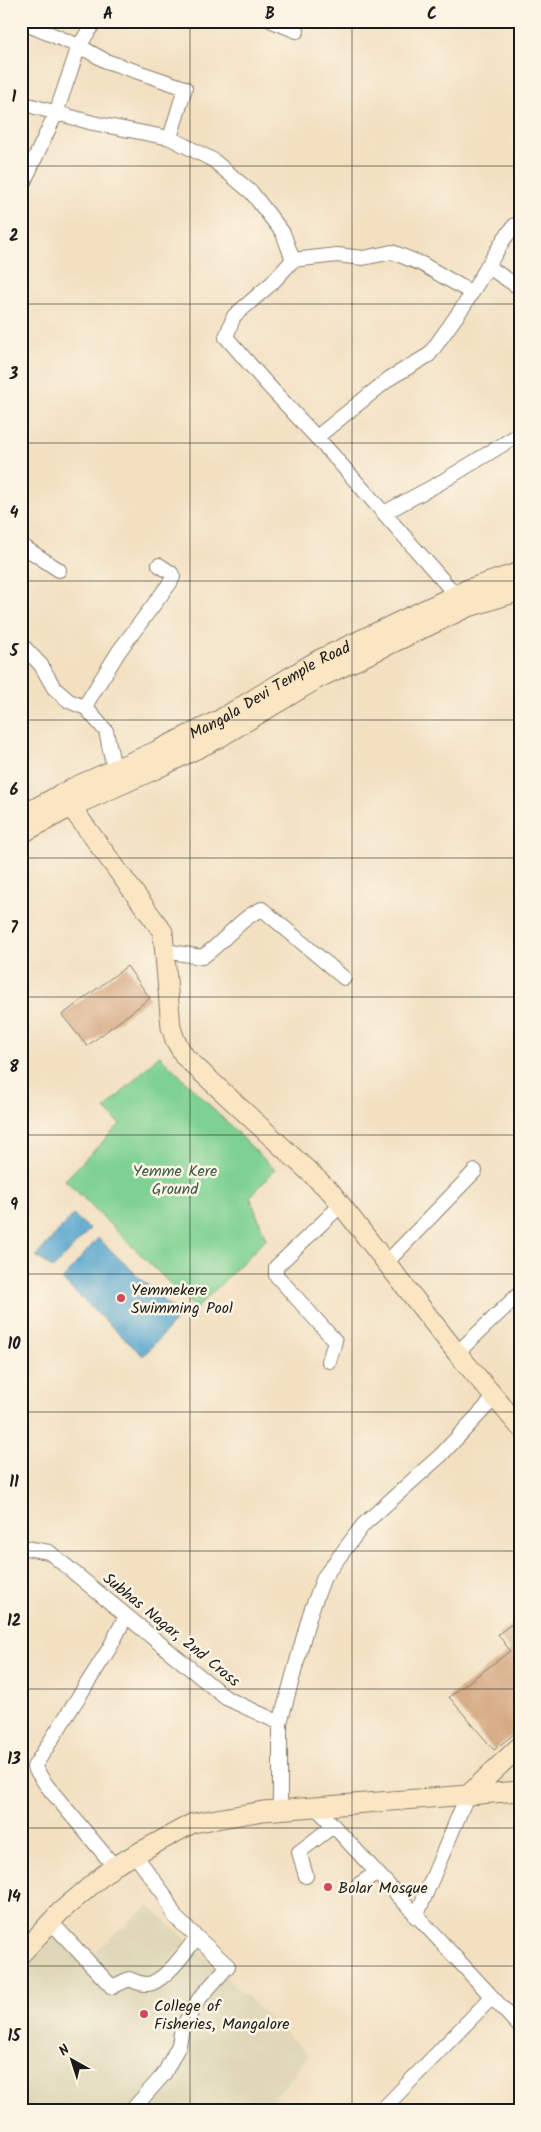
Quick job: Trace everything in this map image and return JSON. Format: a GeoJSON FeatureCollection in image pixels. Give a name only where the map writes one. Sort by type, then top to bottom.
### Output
{"type":"FeatureCollection","features":[{"type":"Feature","properties":{"kind":"street"},"geometry":{"type":"LineString","coordinates":[[21,188],[56,112],[79,46],[95,21]]}},
{"type":"Feature","properties":{"kind":"street"},"geometry":{"type":"LineString","coordinates":[[272,21],[297,31]]}},
{"type":"Feature","properties":{"kind":"street"},"geometry":{"type":"LineString","coordinates":[[21,22],[79,46],[106,61],[185,88],[170,138]]}},
{"type":"Feature","properties":{"kind":"street"},"geometry":{"type":"LineString","coordinates":[[21,103],[93,123],[170,138],[213,160],[252,193],[283,233],[293,260]]}},
{"type":"Feature","properties":{"kind":"street"},"geometry":{"type":"LineString","coordinates":[[316,437],[390,378],[429,355],[472,293],[504,239],[516,225],[520,225]]}},
{"type":"Feature","properties":{"kind":"street"},"geometry":{"type":"LineString","coordinates":[[461,602],[226,337],[234,316],[272,283],[293,260],[337,255],[364,258],[392,252],[422,264],[472,293]]}},
{"type":"Feature","properties":{"kind":"street"},"geometry":{"type":"LineString","coordinates":[[487,266],[520,288]]}},
{"type":"Feature","properties":{"kind":"street"},"geometry":{"type":"LineString","coordinates":[[384,513],[438,484],[520,434]]}},
{"type":"Feature","properties":{"kind":"street"},"geometry":{"type":"LineString","coordinates":[[21,545],[59,570]]}},
{"type":"Feature","properties":{"kind":"street"},"geometry":{"type":"LineString","coordinates":[[86,708],[88,701],[119,651],[170,583],[173,577],[171,573],[159,564]]}},
{"type":"Feature","properties":{"kind":"street","name":"Mangala Devi Temple Road"},"geometry":{"type":"LineString","coordinates":[[21,816],[154,770],[209,743],[317,679],[520,572]]}},
{"type":"Feature","properties":{"kind":"street","name":"Mangala Devi Temple Road"},"geometry":{"type":"LineString","coordinates":[[21,834],[114,768],[156,751],[219,720],[318,660],[461,602],[520,591]]}},
{"type":"Feature","properties":{"kind":"street"},"geometry":{"type":"LineString","coordinates":[[21,644],[41,665],[54,688],[69,701],[86,708],[106,730],[114,768]]}},
{"type":"Feature","properties":{"kind":"street"},"geometry":{"type":"LineString","coordinates":[[65,801],[163,932],[171,1027],[175,1040],[185,1057],[331,1192],[457,1353],[520,1427]]}},
{"type":"Feature","properties":{"kind":"street"},"geometry":{"type":"LineString","coordinates":[[164,951],[202,957],[214,950],[246,917],[262,909],[344,978]]}},
{"type":"Feature","properties":{"kind":"street"},"geometry":{"type":"LineString","coordinates":[[386,1263],[475,1171]]}},
{"type":"Feature","properties":{"kind":"street"},"geometry":{"type":"LineString","coordinates":[[329,1361],[335,1341],[276,1275],[276,1267],[341,1204]]}},
{"type":"Feature","properties":{"kind":"street"},"geometry":{"type":"LineString","coordinates":[[457,1353],[519,1295]]}},
{"type":"Feature","properties":{"kind":"street"},"geometry":{"type":"LineString","coordinates":[[280,1810],[280,1723],[310,1614],[324,1577],[362,1524],[441,1455],[495,1397]]}},
{"type":"Feature","properties":{"kind":"street","name":"Subhas Nagar, 2nd Cross"},"geometry":{"type":"LineString","coordinates":[[21,1547],[49,1552],[226,1698],[280,1723]]}},
{"type":"Feature","properties":{"kind":"street"},"geometry":{"type":"LineString","coordinates":[[114,1866],[47,1786],[34,1767],[105,1656],[126,1616]]}},
{"type":"Feature","properties":{"kind":"street"},"geometry":{"type":"LineString","coordinates":[[416,1917],[467,1796],[520,1746]]}},
{"type":"Feature","properties":{"kind":"street"},"geometry":{"type":"LineString","coordinates":[[21,1954],[61,1911],[114,1866],[193,1823],[280,1810],[520,1791]]}},
{"type":"Feature","properties":{"kind":"street"},"geometry":{"type":"LineString","coordinates":[[316,1807],[491,1998],[520,2027]]}},
{"type":"Feature","properties":{"kind":"street"},"geometry":{"type":"LineString","coordinates":[[306,1876],[299,1852],[333,1826]]}},
{"type":"Feature","properties":{"kind":"street"},"geometry":{"type":"LineString","coordinates":[[131,2111],[164,2074],[179,2045],[182,2028],[199,1999],[228,1966],[175,1917],[164,1894],[135,1855]]}},
{"type":"Feature","properties":{"kind":"street"},"geometry":{"type":"LineString","coordinates":[[358,1885],[376,1873]]}},
{"type":"Feature","properties":{"kind":"street"},"geometry":{"type":"LineString","coordinates":[[51,1922],[112,1987],[129,1979],[141,1984],[152,1982],[171,1969],[197,1937]]}},
{"type":"Feature","properties":{"kind":"street"},"geometry":{"type":"LineString","coordinates":[[381,2111],[491,1998]]}},
{"type":"Feature","properties":{"kind":"shaded area","name":"College of Fisheries, Mangalore"},"geometry":{"type":"Polygon","coordinates":[[[149,1905],[309,2055],[265,2111],[21,2111],[21,1974],[64,1925],[90,1956],[149,1905]]]}},
{"type":"Feature","properties":{"kind":"green space","name":"Yemme Kere Ground"},"geometry":{"type":"Polygon","coordinates":[[[159,1055],[275,1170],[250,1197],[266,1239],[196,1309],[65,1180],[120,1124],[105,1109],[159,1055]]]}},
{"type":"Feature","properties":{"kind":"water"},"geometry":{"type":"Polygon","coordinates":[[[73,1215],[90,1229],[53,1269],[36,1256],[73,1215]]]}},
{"type":"Feature","properties":{"kind":"water","name":"Yemmekere Swimming Pool"},"geometry":{"type":"Polygon","coordinates":[[[98,1238],[180,1316],[143,1356],[62,1280],[98,1238]]]}},
{"type":"Feature","properties":{"kind":"building"},"geometry":{"type":"Polygon","coordinates":[[[127,966],[150,998],[87,1046],[62,1015],[127,966]]]}},
{"type":"Feature","properties":{"kind":"building"},"geometry":{"type":"Polygon","coordinates":[[[520,1618],[520,1729],[494,1750],[449,1697],[510,1651],[498,1634],[520,1618]]]}},
{"type":"Feature","properties":{"kind":"place","name":"Yemmekere Swimming Pool"},"geometry":{"type":"Point","coordinates":[121,1298]}},
{"type":"Feature","properties":{"kind":"place","name":"Bolar Mosque"},"geometry":{"type":"Point","coordinates":[328,1887]}},
{"type":"Feature","properties":{"kind":"place","name":"College of Fisheries, Mangalore"},"geometry":{"type":"Point","coordinates":[144,2014]}}]}
